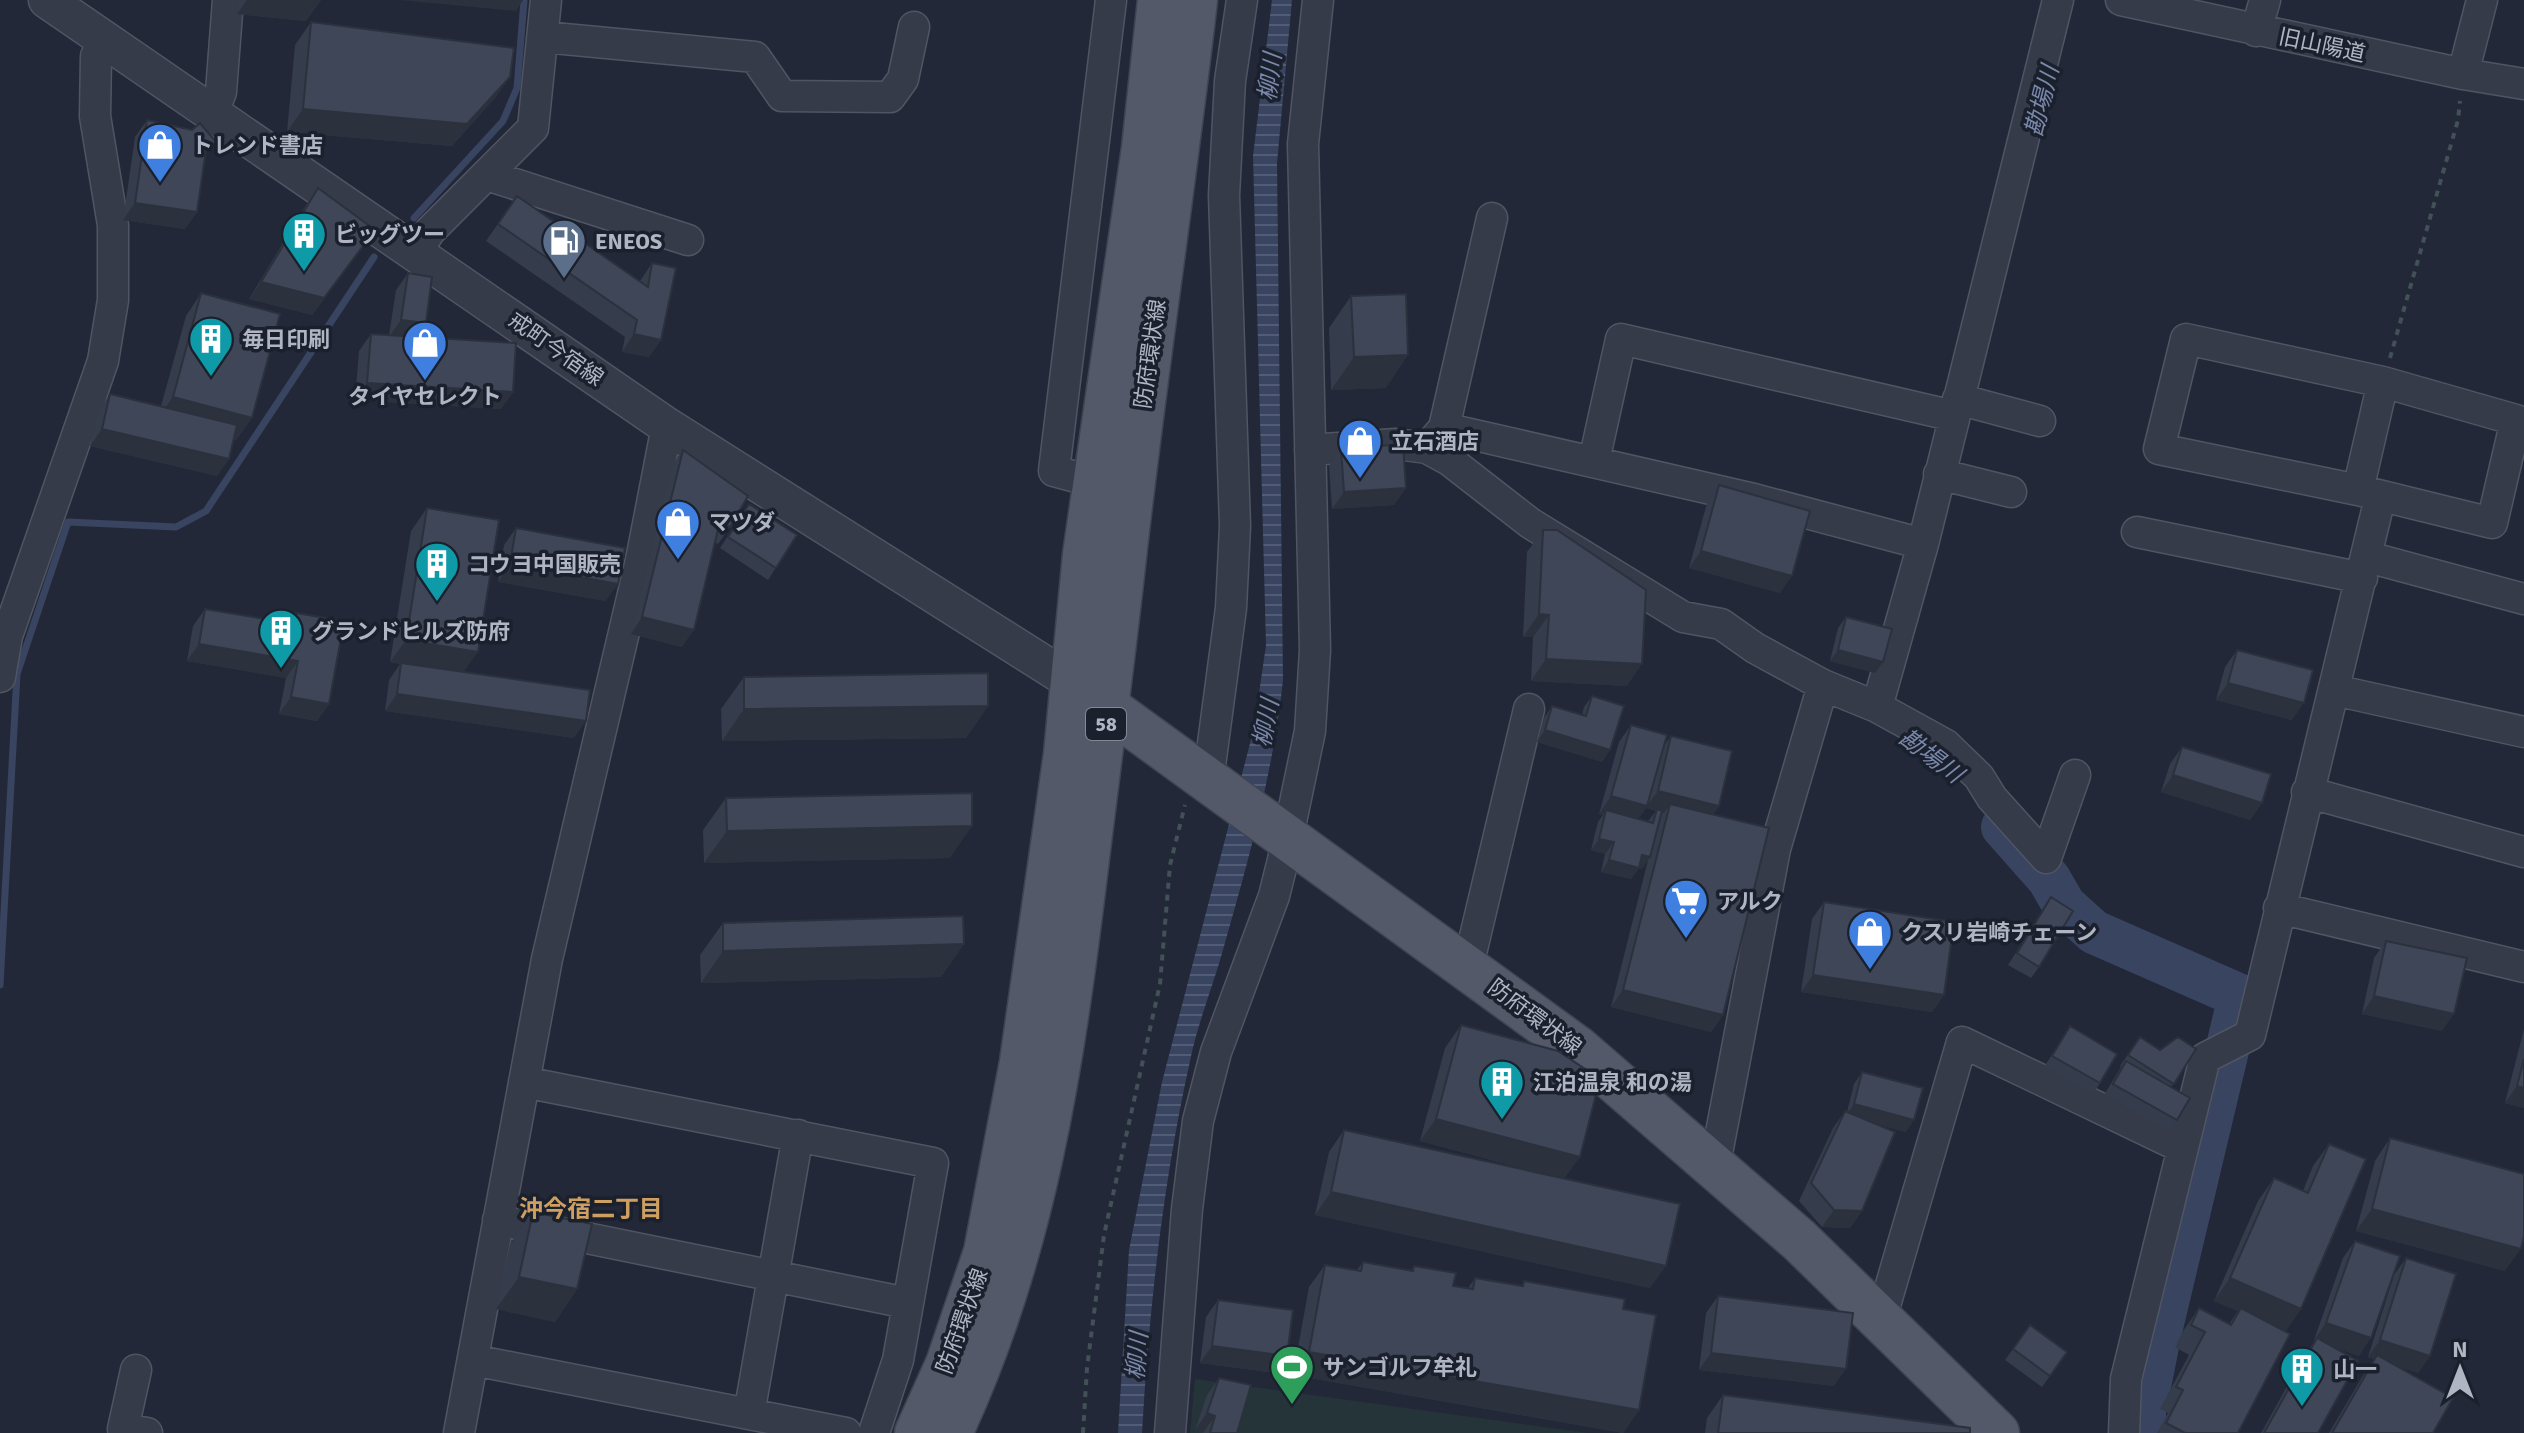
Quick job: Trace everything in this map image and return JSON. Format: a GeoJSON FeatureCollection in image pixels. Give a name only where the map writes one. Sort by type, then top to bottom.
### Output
{"type":"FeatureCollection","features":[{"type":"Feature","properties":{"kind":"main road","name":"防府環状線"},"geometry":{"type":"LineString","coordinates":[[950,1433],[978,1373],[1004,1297],[1050,1126],[1091,696],[1095,482],[1144,148],[1160,0]]}},
{"type":"Feature","properties":{"kind":"main road","name":"防府環状線"},"geometry":{"type":"LineString","coordinates":[[917,1433],[948,1364],[986,1252],[1131,488],[1176,169],[1195,0]]}},
{"type":"Feature","properties":{"kind":"main road","name":"防府環状線"},"geometry":{"type":"LineString","coordinates":[[1091,696],[1206,791],[1280,832],[1577,1048],[1715,1164],[1881,1319],[1997,1433]]}},
{"type":"Feature","properties":{"kind":"street"},"geometry":{"type":"LineString","coordinates":[[213,113],[221,92],[228,0]]}},
{"type":"Feature","properties":{"kind":"street"},"geometry":{"type":"LineString","coordinates":[[416,252],[430,231],[533,128],[546,0]]}},
{"type":"Feature","properties":{"kind":"street"},"geometry":{"type":"LineString","coordinates":[[1095,482],[1054,471],[1111,0]]}},
{"type":"Feature","properties":{"kind":"street"},"geometry":{"type":"LineString","coordinates":[[1206,791],[1231,608],[1235,526],[1224,195],[1230,81],[1242,0]]}},
{"type":"Feature","properties":{"kind":"street"},"geometry":{"type":"LineString","coordinates":[[1170,1433],[1187,1209],[1198,1121],[1216,1052],[1274,896],[1280,832],[1310,731],[1315,650],[1303,144],[1318,0]]}},
{"type":"Feature","properties":{"kind":"street"},"geometry":{"type":"LineString","coordinates":[[1877,707],[1923,544],[2058,0]]}},
{"type":"Feature","properties":{"kind":"street","name":"旧山陽道"},"geometry":{"type":"LineString","coordinates":[[2121,0],[2256,31],[2524,84]]}},
{"type":"Feature","properties":{"kind":"street"},"geometry":{"type":"LineString","coordinates":[[2256,31],[2265,0]]}},
{"type":"Feature","properties":{"kind":"street"},"geometry":{"type":"LineString","coordinates":[[2463,74],[2482,0]]}},
{"type":"Feature","properties":{"kind":"street","name":"戒町今宿線"},"geometry":{"type":"LineString","coordinates":[[60,4],[106,40],[667,426],[1091,696]]}},
{"type":"Feature","properties":{"kind":"street"},"geometry":{"type":"LineString","coordinates":[[543,37],[755,57],[782,96],[890,97],[903,79],[914,27]]}},
{"type":"Feature","properties":{"kind":"street"},"geometry":{"type":"LineString","coordinates":[[0,677],[7,636],[103,361],[111,315],[113,225],[95,116],[96,56],[106,40]]}},
{"type":"Feature","properties":{"kind":"street"},"geometry":{"type":"LineString","coordinates":[[487,175],[688,240]]}},
{"type":"Feature","properties":{"kind":"street"},"geometry":{"type":"LineString","coordinates":[[1492,218],[1436,438],[1449,460],[1530,523],[1683,617],[1721,624],[1755,648],[1823,685],[1877,707],[1946,745],[1979,777],[1992,798],[2046,858],[2075,775]]}},
{"type":"Feature","properties":{"kind":"street"},"geometry":{"type":"LineString","coordinates":[[1594,461],[1621,339],[2040,421]]}},
{"type":"Feature","properties":{"kind":"street"},"geometry":{"type":"LineString","coordinates":[[2186,339],[2383,382],[2516,420],[2492,523],[2369,494],[2159,449],[2186,339]]}},
{"type":"Feature","properties":{"kind":"street"},"geometry":{"type":"LineString","coordinates":[[2124,1433],[2126,1379],[2205,1058],[2250,1035],[2307,792],[2365,568],[2369,494],[2383,382]]}},
{"type":"Feature","properties":{"kind":"street"},"geometry":{"type":"LineString","coordinates":[[459,1433],[547,959],[641,560],[667,426]]}},
{"type":"Feature","properties":{"kind":"street"},"geometry":{"type":"LineString","coordinates":[[1310,450],[1436,438],[1594,461],[1923,544]]}},
{"type":"Feature","properties":{"kind":"street"},"geometry":{"type":"LineString","coordinates":[[1939,474],[2011,492]]}},
{"type":"Feature","properties":{"kind":"street"},"geometry":{"type":"LineString","coordinates":[[2137,532],[2365,568],[2524,599]]}},
{"type":"Feature","properties":{"kind":"street"},"geometry":{"type":"LineString","coordinates":[[1715,1164],[1775,849],[1823,685]]}},
{"type":"Feature","properties":{"kind":"street"},"geometry":{"type":"LineString","coordinates":[[2334,690],[2524,732]]}},
{"type":"Feature","properties":{"kind":"street"},"geometry":{"type":"LineString","coordinates":[[1468,966],[1529,709]]}},
{"type":"Feature","properties":{"kind":"street"},"geometry":{"type":"LineString","coordinates":[[2307,792],[2524,852]]}},
{"type":"Feature","properties":{"kind":"street"},"geometry":{"type":"LineString","coordinates":[[2279,908],[2524,967]]}},
{"type":"Feature","properties":{"kind":"street"},"geometry":{"type":"LineString","coordinates":[[1881,1319],[1962,1042],[2183,1148]]}},
{"type":"Feature","properties":{"kind":"street"},"geometry":{"type":"LineString","coordinates":[[524,1082],[933,1163],[898,1360],[874,1433]]}},
{"type":"Feature","properties":{"kind":"street"},"geometry":{"type":"LineString","coordinates":[[749,1414],[798,1135]]}},
{"type":"Feature","properties":{"kind":"street"},"geometry":{"type":"LineString","coordinates":[[498,1220],[907,1303]]}},
{"type":"Feature","properties":{"kind":"street"},"geometry":{"type":"LineString","coordinates":[[473,1360],[846,1433]]}},
{"type":"Feature","properties":{"kind":"street"},"geometry":{"type":"LineString","coordinates":[[136,1370],[123,1429],[147,1433]]}},
{"type":"Feature","properties":{"kind":"path"},"geometry":{"type":"LineString","coordinates":[[2383,382],[2458,120],[2463,74]]}},
{"type":"Feature","properties":{"kind":"path"},"geometry":{"type":"LineString","coordinates":[[1083,1433],[1087,1368],[1104,1235],[1160,984],[1170,865],[1206,791]]}},
{"type":"Feature","properties":{"kind":"shaded area","name":"サンゴルフ牟礼"},"geometry":{"type":"Polygon","coordinates":[[[1195,1379],[1588,1433],[1190,1433],[1195,1379]]]}},
{"type":"Feature","properties":{"kind":"water","name":"柳川"},"geometry":{"type":"Polygon","coordinates":[[[1272,0],[1292,0],[1277,163],[1283,680],[1273,750],[1258,820],[1221,957],[1196,1035],[1180,1107],[1158,1246],[1142,1433],[1118,1433],[1129,1250],[1162,1082],[1254,728],[1266,645],[1253,156],[1272,0]]]}},
{"type":"Feature","properties":{"kind":"building"},"geometry":{"type":"Polygon","coordinates":[[[311,22],[514,48],[510,77],[467,124],[303,109],[311,22]]]}},
{"type":"Feature","properties":{"kind":"building"},"geometry":{"type":"Polygon","coordinates":[[[147,120],[192,130],[200,123],[216,142],[206,150],[197,212],[135,203],[147,120]]]}},
{"type":"Feature","properties":{"kind":"building","name":"ビッグツー"},"geometry":{"type":"Polygon","coordinates":[[[318,188],[375,230],[324,298],[261,282],[318,188]]]}},
{"type":"Feature","properties":{"kind":"building"},"geometry":{"type":"Polygon","coordinates":[[[517,196],[648,287],[652,263],[676,268],[661,340],[634,334],[637,320],[498,224],[517,196]]]}},
{"type":"Feature","properties":{"kind":"building"},"geometry":{"type":"Polygon","coordinates":[[[408,273],[432,277],[426,323],[401,320],[408,273]]]}},
{"type":"Feature","properties":{"kind":"building","name":"毎日印刷"},"geometry":{"type":"Polygon","coordinates":[[[201,293],[280,314],[252,418],[173,397],[201,293]]]}},
{"type":"Feature","properties":{"kind":"building"},"geometry":{"type":"Polygon","coordinates":[[[1406,294],[1408,355],[1354,357],[1351,296],[1406,294]]]}},
{"type":"Feature","properties":{"kind":"building"},"geometry":{"type":"Polygon","coordinates":[[[371,334],[516,343],[513,392],[367,383],[371,334]]]}},
{"type":"Feature","properties":{"kind":"building"},"geometry":{"type":"Polygon","coordinates":[[[110,394],[237,425],[229,459],[102,429],[110,394]]]}},
{"type":"Feature","properties":{"kind":"building"},"geometry":{"type":"Polygon","coordinates":[[[1403,444],[1406,488],[1344,492],[1341,449],[1403,444]]]}},
{"type":"Feature","properties":{"kind":"building"},"geometry":{"type":"Polygon","coordinates":[[[683,450],[748,496],[730,527],[720,521],[694,630],[642,617],[683,450]]]}},
{"type":"Feature","properties":{"kind":"building"},"geometry":{"type":"Polygon","coordinates":[[[1719,485],[1810,511],[1792,576],[1701,551],[1719,485]]]}},
{"type":"Feature","properties":{"kind":"building"},"geometry":{"type":"Polygon","coordinates":[[[749,504],[797,535],[776,568],[728,537],[749,504]]]}},
{"type":"Feature","properties":{"kind":"building","name":"コウヨ中国販売"},"geometry":{"type":"Polygon","coordinates":[[[427,508],[499,520],[478,652],[406,640],[427,508]]]}},
{"type":"Feature","properties":{"kind":"building"},"geometry":{"type":"Polygon","coordinates":[[[516,528],[625,548],[618,584],[510,564],[516,528]]]}},
{"type":"Feature","properties":{"kind":"building"},"geometry":{"type":"Polygon","coordinates":[[[1543,530],[1557,530],[1646,590],[1642,664],[1546,659],[1549,615],[1539,614],[1543,530]]]}},
{"type":"Feature","properties":{"kind":"building"},"geometry":{"type":"Polygon","coordinates":[[[205,609],[294,624],[296,613],[344,621],[329,704],[291,697],[298,661],[199,644],[205,609]]]}},
{"type":"Feature","properties":{"kind":"building"},"geometry":{"type":"Polygon","coordinates":[[[1846,617],[1892,629],[1883,662],[1838,650],[1846,617]]]}},
{"type":"Feature","properties":{"kind":"building"},"geometry":{"type":"Polygon","coordinates":[[[2237,650],[2313,670],[2304,703],[2228,683],[2237,650]]]}},
{"type":"Feature","properties":{"kind":"building"},"geometry":{"type":"Polygon","coordinates":[[[401,663],[590,690],[586,721],[397,694],[401,663]]]}},
{"type":"Feature","properties":{"kind":"building"},"geometry":{"type":"Polygon","coordinates":[[[988,673],[988,706],[744,709],[744,677],[988,673]]]}},
{"type":"Feature","properties":{"kind":"building"},"geometry":{"type":"Polygon","coordinates":[[[1592,696],[1624,706],[1610,750],[1545,730],[1552,706],[1586,716],[1592,696]]]}},
{"type":"Feature","properties":{"kind":"building"},"geometry":{"type":"Polygon","coordinates":[[[1631,725],[1667,735],[1647,806],[1611,796],[1631,725]]]}},
{"type":"Feature","properties":{"kind":"building"},"geometry":{"type":"Polygon","coordinates":[[[1671,736],[1732,751],[1719,806],[1658,791],[1671,736]]]}},
{"type":"Feature","properties":{"kind":"building"},"geometry":{"type":"Polygon","coordinates":[[[2182,747],[2271,774],[2262,803],[2173,775],[2182,747]]]}},
{"type":"Feature","properties":{"kind":"building"},"geometry":{"type":"Polygon","coordinates":[[[972,793],[972,826],[727,831],[726,798],[972,793]]]}},
{"type":"Feature","properties":{"kind":"building"},"geometry":{"type":"Polygon","coordinates":[[[1670,804],[1769,828],[1723,1015],[1623,990],[1670,804]]]}},
{"type":"Feature","properties":{"kind":"building"},"geometry":{"type":"Polygon","coordinates":[[[1657,809],[1662,811],[1650,857],[1642,855],[1639,868],[1609,860],[1614,842],[1599,839],[1606,810],[1653,823],[1657,809]]]}},
{"type":"Feature","properties":{"kind":"building"},"geometry":{"type":"Polygon","coordinates":[[[2051,897],[2073,911],[2039,967],[2017,953],[2051,897]]]}},
{"type":"Feature","properties":{"kind":"building"},"geometry":{"type":"Polygon","coordinates":[[[1824,902],[1954,922],[1944,995],[1813,975],[1824,902]]]}},
{"type":"Feature","properties":{"kind":"building"},"geometry":{"type":"Polygon","coordinates":[[[963,916],[964,944],[723,951],[723,923],[963,916]]]}},
{"type":"Feature","properties":{"kind":"building"},"geometry":{"type":"Polygon","coordinates":[[[2386,941],[2467,958],[2454,1014],[2374,996],[2386,941]]]}},
{"type":"Feature","properties":{"kind":"building","name":"江泊温泉 和の湯"},"geometry":{"type":"Polygon","coordinates":[[[1461,1025],[1558,1051],[1600,1079],[1580,1157],[1436,1119],[1461,1025]]]}},
{"type":"Feature","properties":{"kind":"building"},"geometry":{"type":"Polygon","coordinates":[[[2070,1026],[2117,1054],[2100,1083],[2052,1056],[2070,1026]]]}},
{"type":"Feature","properties":{"kind":"building"},"geometry":{"type":"Polygon","coordinates":[[[2140,1037],[2160,1050],[2178,1037],[2196,1049],[2174,1084],[2128,1055],[2140,1037]]]}},
{"type":"Feature","properties":{"kind":"building"},"geometry":{"type":"Polygon","coordinates":[[[2524,1059],[2524,1088],[2517,1086],[2524,1059]]]}},
{"type":"Feature","properties":{"kind":"building"},"geometry":{"type":"Polygon","coordinates":[[[2126,1061],[2190,1098],[2177,1120],[2113,1084],[2126,1061]]]}},
{"type":"Feature","properties":{"kind":"building"},"geometry":{"type":"Polygon","coordinates":[[[1862,1072],[1923,1088],[1914,1120],[1854,1104],[1862,1072]]]}},
{"type":"Feature","properties":{"kind":"building"},"geometry":{"type":"Polygon","coordinates":[[[1845,1111],[1895,1132],[1862,1211],[1834,1210],[1811,1183],[1845,1111]]]}},
{"type":"Feature","properties":{"kind":"building"},"geometry":{"type":"Polygon","coordinates":[[[1344,1130],[1680,1204],[1666,1266],[1331,1192],[1344,1130]]]}},
{"type":"Feature","properties":{"kind":"building"},"geometry":{"type":"Polygon","coordinates":[[[2390,1138],[2524,1174],[2524,1236],[2521,1249],[2372,1209],[2390,1138]]]}},
{"type":"Feature","properties":{"kind":"building"},"geometry":{"type":"Polygon","coordinates":[[[2329,1144],[2366,1159],[2301,1309],[2230,1278],[2274,1178],[2308,1193],[2329,1144]]]}},
{"type":"Feature","properties":{"kind":"building"},"geometry":{"type":"Polygon","coordinates":[[[533,1212],[592,1224],[577,1289],[519,1277],[533,1212]]]}},
{"type":"Feature","properties":{"kind":"building"},"geometry":{"type":"Polygon","coordinates":[[[2355,1241],[2400,1256],[2371,1338],[2326,1323],[2355,1241]]]}},
{"type":"Feature","properties":{"kind":"building"},"geometry":{"type":"Polygon","coordinates":[[[2406,1258],[2456,1274],[2430,1356],[2380,1340],[2406,1258]]]}},
{"type":"Feature","properties":{"kind":"building"},"geometry":{"type":"Polygon","coordinates":[[[1363,1262],[1413,1271],[1414,1266],[1456,1273],[1453,1286],[1473,1289],[1475,1278],[1523,1286],[1524,1281],[1625,1299],[1623,1309],[1656,1315],[1639,1410],[1309,1352],[1325,1265],[1361,1271],[1363,1262]]]}},
{"type":"Feature","properties":{"kind":"building"},"geometry":{"type":"Polygon","coordinates":[[[1718,1296],[1853,1313],[1846,1369],[1711,1353],[1718,1296]]]}},
{"type":"Feature","properties":{"kind":"building"},"geometry":{"type":"Polygon","coordinates":[[[1218,1300],[1293,1310],[1287,1356],[1212,1346],[1218,1300]]]}},
{"type":"Feature","properties":{"kind":"building"},"geometry":{"type":"Polygon","coordinates":[[[2199,1308],[2231,1325],[2241,1308],[2290,1334],[2238,1433],[2185,1433],[2166,1423],[2183,1390],[2176,1387],[2205,1332],[2191,1325],[2199,1308]]]}},
{"type":"Feature","properties":{"kind":"building"},"geometry":{"type":"Polygon","coordinates":[[[2030,1325],[2067,1352],[2050,1376],[2013,1349],[2030,1325]]]}},
{"type":"Feature","properties":{"kind":"building","name":"山一"},"geometry":{"type":"Polygon","coordinates":[[[2317,1338],[2358,1361],[2318,1433],[2264,1433],[2317,1338]]]}},
{"type":"Feature","properties":{"kind":"building"},"geometry":{"type":"Polygon","coordinates":[[[2377,1355],[2453,1398],[2433,1433],[2332,1433],[2377,1355]]]}},
{"type":"Feature","properties":{"kind":"building"},"geometry":{"type":"Polygon","coordinates":[[[1219,1378],[1251,1385],[1237,1433],[1210,1433],[1215,1416],[1207,1413],[1219,1378]]]}},
{"type":"Feature","properties":{"kind":"building"},"geometry":{"type":"Polygon","coordinates":[[[1723,1395],[1970,1428],[1970,1433],[1718,1433],[1723,1395]]]}},
{"type":"Feature","properties":{"kind":"waterway"},"geometry":{"type":"LineString","coordinates":[[414,218],[503,121],[517,88],[524,0]]}},
{"type":"Feature","properties":{"kind":"waterway"},"geometry":{"type":"LineString","coordinates":[[0,985],[17,674],[68,522],[176,527],[206,511],[374,257]]}},
{"type":"Feature","properties":{"kind":"waterway","name":"勘場川"},"geometry":{"type":"LineString","coordinates":[[2003,827],[2049,879],[2064,905],[2094,932],[2240,996],[2159,1336],[2144,1412],[2144,1433]]}},
{"type":"Feature","properties":{"kind":"place","name":"トレンド書店"},"geometry":{"type":"Point","coordinates":[160,184]}},
{"type":"Feature","properties":{"kind":"place","name":"ビッグツー"},"geometry":{"type":"Point","coordinates":[304,273]}},
{"type":"Feature","properties":{"kind":"place","name":"ENEOS"},"geometry":{"type":"Point","coordinates":[564,280]}},
{"type":"Feature","properties":{"kind":"place","name":"毎日印刷"},"geometry":{"type":"Point","coordinates":[211,378]}},
{"type":"Feature","properties":{"kind":"place","name":"タイヤセレクト"},"geometry":{"type":"Point","coordinates":[425,382]}},
{"type":"Feature","properties":{"kind":"place","name":"立石酒店"},"geometry":{"type":"Point","coordinates":[1360,480]}},
{"type":"Feature","properties":{"kind":"place","name":"マツダ"},"geometry":{"type":"Point","coordinates":[678,561]}},
{"type":"Feature","properties":{"kind":"place","name":"コウヨ中国販売"},"geometry":{"type":"Point","coordinates":[437,603]}},
{"type":"Feature","properties":{"kind":"place","name":"グランドヒルズ防府"},"geometry":{"type":"Point","coordinates":[281,670]}},
{"type":"Feature","properties":{"kind":"place","name":"アルク"},"geometry":{"type":"Point","coordinates":[1686,940]}},
{"type":"Feature","properties":{"kind":"place","name":"クスリ岩崎チェーン"},"geometry":{"type":"Point","coordinates":[1870,971]}},
{"type":"Feature","properties":{"kind":"place","name":"江泊温泉 和の湯"},"geometry":{"type":"Point","coordinates":[1502,1121]}},
{"type":"Feature","properties":{"kind":"place","name":"サンゴルフ牟礼"},"geometry":{"type":"Point","coordinates":[1292,1406]}},
{"type":"Feature","properties":{"kind":"place","name":"山一"},"geometry":{"type":"Point","coordinates":[2302,1408]}},
{"type":"Feature","properties":{"kind":"district","name":"沖今宿二丁目"},"geometry":{"type":"Point","coordinates":[591,1209]}}]}
